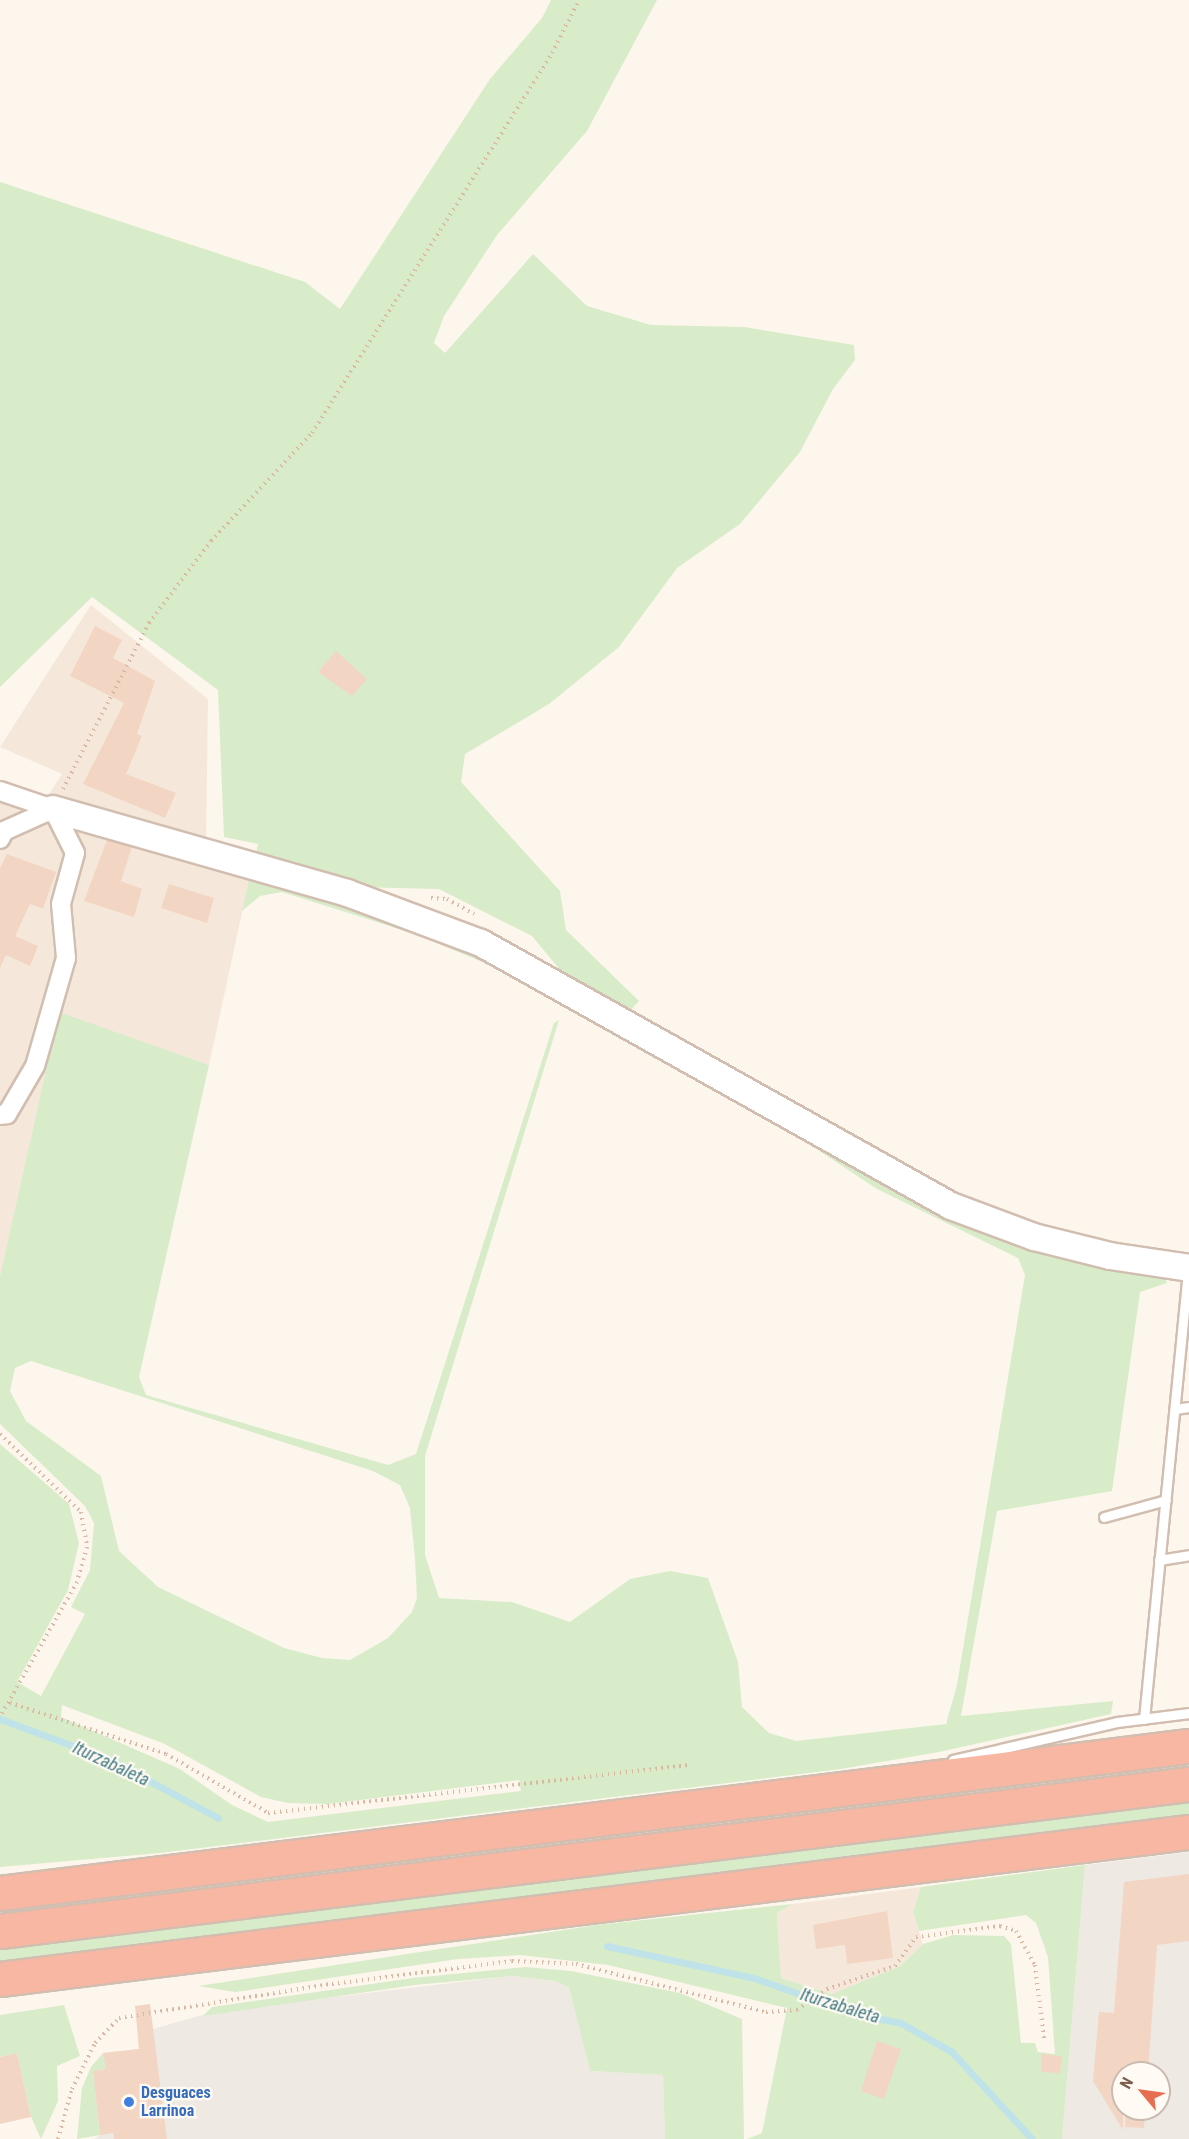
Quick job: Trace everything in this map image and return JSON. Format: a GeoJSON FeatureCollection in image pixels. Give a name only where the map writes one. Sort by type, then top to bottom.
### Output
{"type":"FeatureCollection","features":[{"type":"Feature","properties":{"kind":"highway"},"geometry":{"type":"LineString","coordinates":[[0,1893],[1189,1746]]}},
{"type":"Feature","properties":{"kind":"highway"},"geometry":{"type":"LineString","coordinates":[[0,1931],[1189,1784]]}},
{"type":"Feature","properties":{"kind":"highway"},"geometry":{"type":"LineString","coordinates":[[0,1979],[1189,1832]]}},
{"type":"Feature","properties":{"kind":"street"},"geometry":{"type":"LineString","coordinates":[[0,791],[53,809],[347,893],[481,943],[951,1206],[1034,1237],[1099,1254],[1189,1268]]}},
{"type":"Feature","properties":{"kind":"street"},"geometry":{"type":"LineString","coordinates":[[0,839],[4,831],[53,809]]}},
{"type":"Feature","properties":{"kind":"street"},"geometry":{"type":"LineString","coordinates":[[0,1115],[7,1114],[35,1066],[66,958],[61,904],[75,854],[53,809]]}},
{"type":"Feature","properties":{"kind":"lane"},"geometry":{"type":"LineString","coordinates":[[1144,1719],[1189,1268]]}},
{"type":"Feature","properties":{"kind":"lane"},"geometry":{"type":"LineString","coordinates":[[1175,1409],[1189,1407]]}},
{"type":"Feature","properties":{"kind":"lane"},"geometry":{"type":"LineString","coordinates":[[1104,1517],[1166,1500]]}},
{"type":"Feature","properties":{"kind":"lane"},"geometry":{"type":"LineString","coordinates":[[1159,1560],[1189,1556]]}},
{"type":"Feature","properties":{"kind":"lane"},"geometry":{"type":"LineString","coordinates":[[946,1761],[1144,1719],[1189,1713]]}},
{"type":"Feature","properties":{"kind":"lane"},"geometry":{"type":"LineString","coordinates":[[798,1795],[924,1767]]}},
{"type":"Feature","properties":{"kind":"path"},"geometry":{"type":"LineString","coordinates":[[53,809],[149,623],[211,542],[312,433],[552,53],[579,0]]}},
{"type":"Feature","properties":{"kind":"path"},"geometry":{"type":"LineString","coordinates":[[0,1434],[81,1512],[87,1546],[77,1581],[10,1703],[0,1717]]}},
{"type":"Feature","properties":{"kind":"path"},"geometry":{"type":"LineString","coordinates":[[10,1703],[166,1754],[268,1813],[689,1765]]}},
{"type":"Feature","properties":{"kind":"path"},"geometry":{"type":"LineString","coordinates":[[58,2139],[81,2070],[95,2043],[119,2018],[332,1984],[512,1961],[576,1964],[766,2012],[797,2010],[826,1989],[895,1966],[916,1937],[1000,1926],[1016,1931],[1035,1965],[1044,2039]]}},
{"type":"Feature","properties":{"kind":"shaded area"},"geometry":{"type":"Polygon","coordinates":[[[91,605],[208,699],[206,843],[250,876],[209,1065],[59,1013],[0,1276],[0,802],[5,786],[47,797],[62,774],[0,747],[91,605]]]}},
{"type":"Feature","properties":{"kind":"shaded area"},"geometry":{"type":"Polygon","coordinates":[[[1189,1852],[1189,2139],[1062,2139],[1085,1865],[1189,1852]]]}},
{"type":"Feature","properties":{"kind":"shaded area"},"geometry":{"type":"Polygon","coordinates":[[[921,1887],[913,1912],[923,1944],[900,1966],[833,1994],[781,1978],[777,1913],[793,1904],[921,1887]]]}},
{"type":"Feature","properties":{"kind":"shaded area"},"geometry":{"type":"Polygon","coordinates":[[[511,1976],[555,1981],[569,1988],[590,2071],[663,2075],[665,2139],[94,2139],[100,2135],[93,2071],[105,2069],[103,2053],[139,2049],[138,2033],[217,2011],[511,1976]]]}},
{"type":"Feature","properties":{"kind":"green space"},"geometry":{"type":"Polygon","coordinates":[[[551,0],[657,0],[587,131],[497,235],[444,316],[434,343],[445,353],[533,254],[587,306],[651,325],[744,327],[854,345],[855,360],[833,389],[800,452],[740,524],[677,568],[619,647],[549,704],[465,754],[461,782],[560,891],[566,930],[639,1001],[625,1016],[570,982],[532,936],[439,889],[354,887],[255,858],[258,844],[224,837],[218,690],[92,597],[0,687],[0,182],[305,282],[340,309],[490,79],[542,18],[551,0]]]}},
{"type":"Feature","properties":{"kind":"green space"},"geometry":{"type":"Polygon","coordinates":[[[250,876],[346,902],[494,960],[878,1178],[1162,1273],[1167,1283],[1140,1292],[1112,1491],[997,1511],[961,1716],[1113,1701],[1111,1714],[939,1752],[841,1769],[160,1853],[0,1867],[0,1444],[69,1504],[79,1543],[68,1590],[17,1682],[41,1696],[85,1614],[71,1607],[90,1570],[94,1523],[85,1506],[0,1424],[0,1276],[59,1012],[209,1065],[139,1377],[146,1395],[388,1465],[416,1454],[554,1023],[559,1020],[425,1456],[425,1555],[439,1598],[512,1602],[570,1622],[630,1579],[670,1571],[708,1578],[738,1662],[742,1707],[769,1733],[796,1741],[946,1724],[957,1685],[1025,1275],[1018,1258],[877,1189],[812,1146],[492,966],[415,934],[282,892],[260,896],[242,911],[250,876]],[[31,1361],[15,1368],[10,1391],[26,1421],[101,1476],[119,1551],[158,1587],[284,1648],[322,1658],[350,1660],[388,1638],[412,1612],[417,1598],[415,1559],[410,1508],[400,1485],[373,1471],[31,1361]],[[62,1705],[61,1717],[180,1769],[232,1805],[268,1822],[521,1791],[519,1780],[328,1804],[288,1803],[261,1797],[165,1744],[62,1705]]]}},
{"type":"Feature","properties":{"kind":"green space"},"geometry":{"type":"Polygon","coordinates":[[[1189,1800],[1189,1818],[0,1964],[0,1944],[1189,1800]]]}},
{"type":"Feature","properties":{"kind":"green space"},"geometry":{"type":"Polygon","coordinates":[[[1085,1865],[1062,2139],[747,2139],[762,2133],[787,2008],[608,1965],[520,1955],[458,1959],[235,1992],[198,1986],[597,1925],[793,1904],[777,1913],[781,1978],[832,1994],[900,1966],[923,1944],[953,1935],[1004,1936],[1011,1944],[1021,2043],[1035,2043],[1038,2052],[1055,2054],[1048,1957],[1036,1923],[1026,1915],[919,1931],[913,1912],[921,1887],[1085,1865]]]}},
{"type":"Feature","properties":{"kind":"green space"},"geometry":{"type":"Polygon","coordinates":[[[525,1967],[571,1971],[680,1993],[742,2019],[744,2139],[665,2139],[663,2075],[590,2071],[569,1988],[555,1981],[512,1976],[415,1985],[203,2016],[212,2007],[413,1978],[525,1967]]]}},
{"type":"Feature","properties":{"kind":"green space"},"geometry":{"type":"Polygon","coordinates":[[[64,2005],[80,2056],[57,2066],[58,2101],[41,2139],[31,2117],[17,2053],[0,2057],[0,2015],[64,2005]]]}},
{"type":"Feature","properties":{"kind":"green space"},"geometry":{"type":"Polygon","coordinates":[[[103,2053],[106,2069],[93,2071],[100,2135],[77,2139],[82,2088],[91,2067],[103,2053]]]}},
{"type":"Feature","properties":{"kind":"building"},"geometry":{"type":"Polygon","coordinates":[[[95,626],[122,640],[113,658],[155,681],[137,734],[142,736],[126,774],[176,793],[165,818],[83,784],[124,703],[70,676],[95,626]]]}},
{"type":"Feature","properties":{"kind":"building"},"geometry":{"type":"Polygon","coordinates":[[[336,651],[367,679],[352,696],[318,672],[336,651]]]}},
{"type":"Feature","properties":{"kind":"building"},"geometry":{"type":"Polygon","coordinates":[[[107,840],[132,847],[121,881],[142,889],[134,917],[84,901],[107,840]]]}},
{"type":"Feature","properties":{"kind":"building"},"geometry":{"type":"Polygon","coordinates":[[[7,854],[56,872],[43,909],[30,904],[15,936],[38,946],[30,966],[6,955],[0,968],[0,868],[7,854]]]}},
{"type":"Feature","properties":{"kind":"building"},"geometry":{"type":"Polygon","coordinates":[[[169,884],[214,898],[207,923],[161,908],[169,884]]]}},
{"type":"Feature","properties":{"kind":"building"},"geometry":{"type":"Polygon","coordinates":[[[1189,1874],[1189,1941],[1157,1945],[1149,2061],[1111,2061],[1111,2110],[1093,2081],[1099,2012],[1114,2013],[1124,1882],[1189,1874]]]}},
{"type":"Feature","properties":{"kind":"building"},"geometry":{"type":"Polygon","coordinates":[[[887,1911],[893,1958],[847,1964],[845,1945],[816,1949],[813,1925],[887,1911]]]}},
{"type":"Feature","properties":{"kind":"building","name":"Desguaces Larrinoa"},"geometry":{"type":"Polygon","coordinates":[[[150,2004],[167,2139],[114,2139],[113,2133],[100,2135],[93,2071],[106,2069],[103,2053],[139,2049],[135,2006],[150,2004]]]}},
{"type":"Feature","properties":{"kind":"building"},"geometry":{"type":"Polygon","coordinates":[[[877,2041],[901,2049],[884,2099],[861,2091],[877,2041]]]}},
{"type":"Feature","properties":{"kind":"building"},"geometry":{"type":"Polygon","coordinates":[[[17,2053],[31,2117],[0,2124],[0,2057],[17,2053]]]}},
{"type":"Feature","properties":{"kind":"building"},"geometry":{"type":"Polygon","coordinates":[[[1042,2054],[1062,2056],[1060,2073],[1041,2072],[1042,2054]]]}},
{"type":"Feature","properties":{"kind":"building"},"geometry":{"type":"Polygon","coordinates":[[[1117,2121],[1123,2121],[1123,2130],[1117,2121]]]}},
{"type":"Feature","properties":{"kind":"building"},"geometry":{"type":"Polygon","coordinates":[[[1125,2121],[1144,2121],[1144,2128],[1125,2127],[1125,2121]]]}},
{"type":"Feature","properties":{"kind":"waterway","name":"Iturzabaleta"},"geometry":{"type":"LineString","coordinates":[[0,1719],[109,1759],[218,1818]]}},
{"type":"Feature","properties":{"kind":"waterway","name":"Iturzabaleta"},"geometry":{"type":"LineString","coordinates":[[607,1946],[754,1978],[857,2014],[901,2023],[952,2052],[1032,2139]]}},
{"type":"Feature","properties":{"kind":"place","name":"Desguaces Larrinoa"},"geometry":{"type":"Point","coordinates":[129,2102]}}]}
